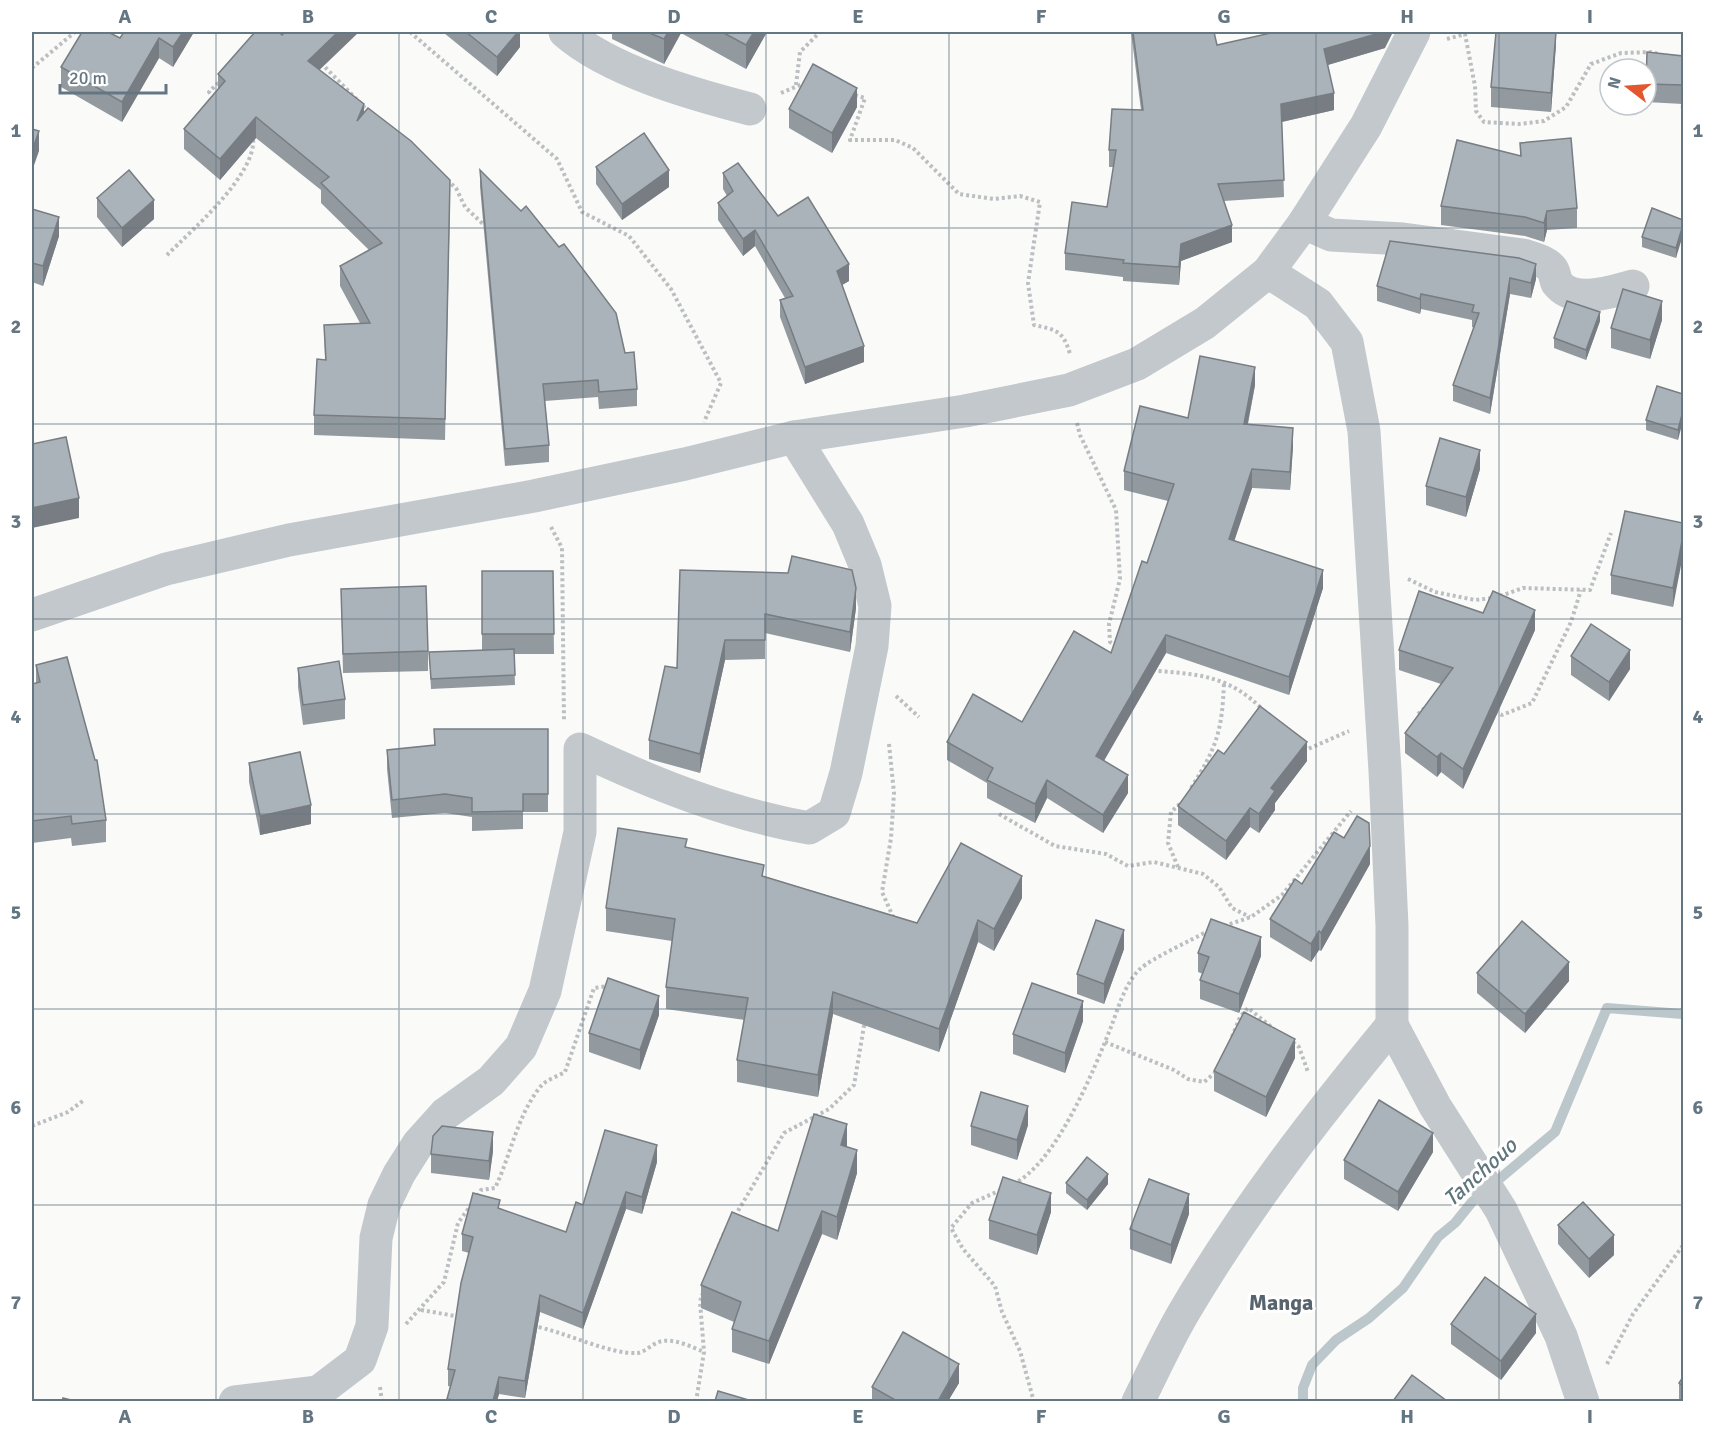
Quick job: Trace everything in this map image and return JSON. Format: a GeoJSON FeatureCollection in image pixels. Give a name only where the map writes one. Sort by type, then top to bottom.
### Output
{"type":"FeatureCollection","features":[{"type":"Feature","properties":{"kind":"street"},"geometry":{"type":"LineString","coordinates":[[566,32],[576,41],[628,68],[691,94],[750,110]]}},
{"type":"Feature","properties":{"kind":"street"},"geometry":{"type":"LineString","coordinates":[[32,615],[166,569],[289,540],[534,496],[685,464],[794,437],[965,411],[1070,390],[1137,364],[1204,323],[1268,272],[1304,223],[1427,36]]}},
{"type":"Feature","properties":{"kind":"street"},"geometry":{"type":"LineString","coordinates":[[1304,223],[1331,235],[1403,239],[1523,255],[1538,260],[1552,269],[1557,283],[1575,294],[1601,295],[1633,286]]}},
{"type":"Feature","properties":{"kind":"street"},"geometry":{"type":"LineString","coordinates":[[1268,272],[1318,304],[1347,342],[1364,431],[1385,771],[1392,926],[1392,1025],[1434,1106],[1501,1210],[1561,1336],[1582,1401]]}},
{"type":"Feature","properties":{"kind":"street"},"geometry":{"type":"LineString","coordinates":[[236,1401],[318,1392],[360,1360],[372,1326],[376,1238],[384,1205],[399,1174],[418,1144],[445,1114],[491,1081],[521,1047],[545,992],[580,832],[580,749],[642,778],[731,811],[768,821],[809,828],[834,813],[846,773],[872,646],[875,606],[865,565],[848,524],[794,437]]}},
{"type":"Feature","properties":{"kind":"street"},"geometry":{"type":"LineString","coordinates":[[1138,1401],[1183,1314],[1249,1210],[1317,1116],[1392,1025]]}},
{"type":"Feature","properties":{"kind":"path"},"geometry":{"type":"LineString","coordinates":[[32,68],[75,32]]}},
{"type":"Feature","properties":{"kind":"path"},"geometry":{"type":"LineString","coordinates":[[410,32],[557,159],[582,212],[629,236],[671,289],[721,383],[685,464]]}},
{"type":"Feature","properties":{"kind":"path"},"geometry":{"type":"LineString","coordinates":[[796,85],[800,52],[820,32]]}},
{"type":"Feature","properties":{"kind":"path"},"geometry":{"type":"LineString","coordinates":[[1427,36],[1465,34],[1474,77],[1476,111],[1484,122],[1519,124],[1544,121],[1566,107],[1591,64],[1622,53],[1654,52],[1661,56]]}},
{"type":"Feature","properties":{"kind":"path"},"geometry":{"type":"LineString","coordinates":[[311,60],[322,64],[372,117]]}},
{"type":"Feature","properties":{"kind":"path"},"geometry":{"type":"LineString","coordinates":[[222,106],[208,92],[223,77]]}},
{"type":"Feature","properties":{"kind":"path"},"geometry":{"type":"LineString","coordinates":[[750,110],[796,85],[818,78]]}},
{"type":"Feature","properties":{"kind":"path"},"geometry":{"type":"LineString","coordinates":[[1682,89],[1683,119]]}},
{"type":"Feature","properties":{"kind":"path"},"geometry":{"type":"LineString","coordinates":[[847,92],[865,99],[850,140],[895,140],[913,148],[959,194],[994,199],[1020,196],[1040,202],[1029,265],[1029,302],[1034,325],[1056,330],[1066,339],[1070,354],[1070,390],[1080,435],[1116,510],[1120,579],[1109,624],[1110,642],[1124,650]]}},
{"type":"Feature","properties":{"kind":"path"},"geometry":{"type":"LineString","coordinates":[[167,255],[208,215],[240,175],[254,149],[251,127]]}},
{"type":"Feature","properties":{"kind":"path"},"geometry":{"type":"LineString","coordinates":[[440,174],[456,188],[465,207],[483,224]]}},
{"type":"Feature","properties":{"kind":"path"},"geometry":{"type":"LineString","coordinates":[[534,496],[562,548],[565,636],[562,717],[580,749]]}},
{"type":"Feature","properties":{"kind":"path"},"geometry":{"type":"LineString","coordinates":[[1375,586],[1400,578],[1415,580],[1435,592],[1475,600],[1495,598],[1523,588],[1590,590],[1611,533]]}},
{"type":"Feature","properties":{"kind":"path"},"geometry":{"type":"LineString","coordinates":[[1493,711],[1502,715],[1532,703],[1572,622],[1581,590]]}},
{"type":"Feature","properties":{"kind":"path"},"geometry":{"type":"LineString","coordinates":[[1149,666],[1157,671],[1201,674],[1224,682],[1265,711]]}},
{"type":"Feature","properties":{"kind":"path"},"geometry":{"type":"LineString","coordinates":[[1190,791],[1213,753],[1222,716],[1224,682]]}},
{"type":"Feature","properties":{"kind":"path"},"geometry":{"type":"LineString","coordinates":[[891,704],[892,692]]}},
{"type":"Feature","properties":{"kind":"path"},"geometry":{"type":"LineString","coordinates":[[1414,719],[1420,709],[1435,699]]}},
{"type":"Feature","properties":{"kind":"path"},"geometry":{"type":"LineString","coordinates":[[1300,743],[1308,749],[1380,717]]}},
{"type":"Feature","properties":{"kind":"path"},"geometry":{"type":"LineString","coordinates":[[889,739],[894,793],[891,838],[882,892],[896,922]]}},
{"type":"Feature","properties":{"kind":"path"},"geometry":{"type":"LineString","coordinates":[[1034,1401],[1020,1351],[1002,1312],[995,1286],[963,1249],[951,1228],[972,1203],[1024,1179],[1048,1152],[1090,1081],[1124,994],[1139,970],[1208,931],[1251,917],[1282,895],[1385,771]]}},
{"type":"Feature","properties":{"kind":"path"},"geometry":{"type":"LineString","coordinates":[[1178,867],[1168,843],[1171,812],[1184,800]]}},
{"type":"Feature","properties":{"kind":"path"},"geometry":{"type":"LineString","coordinates":[[999,814],[1054,846],[1106,854],[1128,866],[1154,862],[1203,874],[1219,886],[1232,908],[1251,917]]}},
{"type":"Feature","properties":{"kind":"path"},"geometry":{"type":"LineString","coordinates":[[405,1326],[444,1282],[458,1223],[481,1190],[495,1188],[508,1160],[520,1121],[542,1084],[565,1072],[594,988],[613,985]]}},
{"type":"Feature","properties":{"kind":"path"},"geometry":{"type":"LineString","coordinates":[[1228,1047],[1240,1017],[1248,1008],[1279,1033]]}},
{"type":"Feature","properties":{"kind":"path"},"geometry":{"type":"LineString","coordinates":[[714,1258],[721,1236],[744,1203],[784,1133],[829,1109],[854,1085],[865,1016]]}},
{"type":"Feature","properties":{"kind":"path"},"geometry":{"type":"LineString","coordinates":[[1286,1037],[1299,1047],[1308,1071],[1309,1096],[1317,1116]]}},
{"type":"Feature","properties":{"kind":"path"},"geometry":{"type":"LineString","coordinates":[[1105,1042],[1174,1070],[1188,1079],[1204,1082],[1213,1076],[1221,1064]]}},
{"type":"Feature","properties":{"kind":"path"},"geometry":{"type":"LineString","coordinates":[[32,1126],[68,1112],[84,1100]]}},
{"type":"Feature","properties":{"kind":"path"},"geometry":{"type":"LineString","coordinates":[[1602,1372],[1633,1314],[1683,1244]]}},
{"type":"Feature","properties":{"kind":"path"},"geometry":{"type":"LineString","coordinates":[[696,1401],[704,1352],[700,1302],[703,1291]]}},
{"type":"Feature","properties":{"kind":"path"},"geometry":{"type":"LineString","coordinates":[[421,1310],[464,1317]]}},
{"type":"Feature","properties":{"kind":"path"},"geometry":{"type":"LineString","coordinates":[[521,1325],[553,1329],[579,1341],[639,1353],[661,1341],[681,1343],[704,1352]]}},
{"type":"Feature","properties":{"kind":"path"},"geometry":{"type":"LineString","coordinates":[[360,1360],[379,1379],[382,1401]]}},
{"type":"Feature","properties":{"kind":"building"},"geometry":{"type":"Polygon","coordinates":[[[82,32],[108,32],[120,38],[124,32],[183,32],[173,47],[159,38],[122,102],[61,67],[82,32]]]}},
{"type":"Feature","properties":{"kind":"building"},"geometry":{"type":"Polygon","coordinates":[[[255,32],[279,32],[282,35],[286,32],[338,32],[308,61],[364,104],[357,121],[368,108],[411,141],[450,180],[445,419],[314,415],[317,359],[326,360],[324,325],[370,323],[340,266],[382,243],[321,183],[329,177],[256,117],[220,159],[184,129],[225,81],[218,74],[255,32]]]}},
{"type":"Feature","properties":{"kind":"building"},"geometry":{"type":"Polygon","coordinates":[[[466,32],[518,32],[497,57],[466,32]]]}},
{"type":"Feature","properties":{"kind":"building"},"geometry":{"type":"Polygon","coordinates":[[[647,32],[668,32],[664,39],[647,32]]]}},
{"type":"Feature","properties":{"kind":"building"},"geometry":{"type":"Polygon","coordinates":[[[722,32],[754,32],[746,45],[722,32]]]}},
{"type":"Feature","properties":{"kind":"building"},"geometry":{"type":"Polygon","coordinates":[[[1133,32],[1214,32],[1217,45],[1275,32],[1383,32],[1324,49],[1334,93],[1281,104],[1284,180],[1218,184],[1232,225],[1181,244],[1179,267],[1123,263],[1124,260],[1065,253],[1072,202],[1107,207],[1116,150],[1109,150],[1112,109],[1143,110],[1133,32]]]}},
{"type":"Feature","properties":{"kind":"building"},"geometry":{"type":"Polygon","coordinates":[[[1496,32],[1556,32],[1551,93],[1491,87],[1496,32]]]}},
{"type":"Feature","properties":{"kind":"building"},"geometry":{"type":"Polygon","coordinates":[[[1647,52],[1683,56],[1683,85],[1658,84],[1658,57],[1647,57],[1647,52]]]}},
{"type":"Feature","properties":{"kind":"building"},"geometry":{"type":"Polygon","coordinates":[[[813,64],[857,88],[832,133],[789,109],[813,64]]]}},
{"type":"Feature","properties":{"kind":"building"},"geometry":{"type":"Polygon","coordinates":[[[32,129],[39,131],[32,151],[32,129]]]}},
{"type":"Feature","properties":{"kind":"building"},"geometry":{"type":"Polygon","coordinates":[[[644,133],[669,170],[622,204],[596,167],[644,133]]]}},
{"type":"Feature","properties":{"kind":"building"},"geometry":{"type":"Polygon","coordinates":[[[1571,138],[1577,208],[1547,211],[1544,223],[1525,217],[1441,206],[1457,140],[1521,156],[1520,143],[1571,138]]]}},
{"type":"Feature","properties":{"kind":"building"},"geometry":{"type":"Polygon","coordinates":[[[738,163],[778,216],[808,197],[849,264],[837,271],[864,346],[805,367],[780,300],[793,296],[755,230],[743,239],[718,203],[733,191],[723,173],[738,163]]]}},
{"type":"Feature","properties":{"kind":"building"},"geometry":{"type":"Polygon","coordinates":[[[129,170],[154,200],[122,228],[97,198],[129,170]]]}},
{"type":"Feature","properties":{"kind":"building"},"geometry":{"type":"Polygon","coordinates":[[[480,170],[521,211],[526,206],[559,247],[564,244],[616,313],[625,353],[634,352],[637,389],[599,392],[598,380],[543,384],[549,445],[505,449],[480,170]]]}},
{"type":"Feature","properties":{"kind":"building"},"geometry":{"type":"Polygon","coordinates":[[[1652,208],[1683,220],[1676,248],[1642,237],[1652,208]]]}},
{"type":"Feature","properties":{"kind":"building"},"geometry":{"type":"Polygon","coordinates":[[[32,209],[59,217],[43,266],[32,263],[32,209]]]}},
{"type":"Feature","properties":{"kind":"building"},"geometry":{"type":"Polygon","coordinates":[[[1390,241],[1519,258],[1536,264],[1531,283],[1510,278],[1490,398],[1453,385],[1479,313],[1472,312],[1474,305],[1421,294],[1420,299],[1377,286],[1390,241]]]}},
{"type":"Feature","properties":{"kind":"building"},"geometry":{"type":"Polygon","coordinates":[[[1623,289],[1662,301],[1650,340],[1611,328],[1623,289]]]}},
{"type":"Feature","properties":{"kind":"building"},"geometry":{"type":"Polygon","coordinates":[[[1567,301],[1600,312],[1586,350],[1554,338],[1567,301]]]}},
{"type":"Feature","properties":{"kind":"building"},"geometry":{"type":"Polygon","coordinates":[[[1200,356],[1255,367],[1244,424],[1293,428],[1290,472],[1252,469],[1229,539],[1323,570],[1289,677],[1166,635],[1096,756],[1128,775],[1103,815],[1047,780],[1035,804],[987,780],[993,768],[947,742],[973,694],[1022,722],[1074,631],[1111,653],[1142,561],[1147,563],[1174,484],[1124,471],[1140,406],[1188,418],[1200,356]]]}},
{"type":"Feature","properties":{"kind":"building"},"geometry":{"type":"Polygon","coordinates":[[[1657,386],[1683,394],[1683,411],[1678,430],[1646,420],[1657,386]]]}},
{"type":"Feature","properties":{"kind":"building"},"geometry":{"type":"Polygon","coordinates":[[[66,437],[79,498],[32,508],[32,444],[66,437]]]}},
{"type":"Feature","properties":{"kind":"building"},"geometry":{"type":"Polygon","coordinates":[[[1440,438],[1480,450],[1466,497],[1426,486],[1440,438]]]}},
{"type":"Feature","properties":{"kind":"building"},"geometry":{"type":"Polygon","coordinates":[[[1625,511],[1683,523],[1683,536],[1673,588],[1611,575],[1625,511]]]}},
{"type":"Feature","properties":{"kind":"building"},"geometry":{"type":"Polygon","coordinates":[[[792,556],[852,570],[856,588],[850,632],[765,614],[765,640],[725,640],[700,754],[649,740],[665,666],[677,668],[680,570],[788,573],[792,556]]]}},
{"type":"Feature","properties":{"kind":"building"},"geometry":{"type":"Polygon","coordinates":[[[482,571],[553,571],[554,634],[482,634],[482,571]]]}},
{"type":"Feature","properties":{"kind":"building"},"geometry":{"type":"Polygon","coordinates":[[[426,586],[428,651],[343,654],[341,589],[426,586]]]}},
{"type":"Feature","properties":{"kind":"building"},"geometry":{"type":"Polygon","coordinates":[[[1419,591],[1483,613],[1493,591],[1535,610],[1463,769],[1441,753],[1437,757],[1405,733],[1453,668],[1399,650],[1419,591]]]}},
{"type":"Feature","properties":{"kind":"building"},"geometry":{"type":"Polygon","coordinates":[[[1591,624],[1630,650],[1609,682],[1571,656],[1591,624]]]}},
{"type":"Feature","properties":{"kind":"building"},"geometry":{"type":"Polygon","coordinates":[[[514,649],[515,675],[431,679],[429,652],[514,649]]]}},
{"type":"Feature","properties":{"kind":"building"},"geometry":{"type":"Polygon","coordinates":[[[67,657],[95,760],[97,760],[106,820],[72,824],[71,816],[32,821],[32,684],[40,682],[36,665],[67,657]]]}},
{"type":"Feature","properties":{"kind":"building"},"geometry":{"type":"Polygon","coordinates":[[[339,661],[345,699],[303,705],[298,668],[339,661]]]}},
{"type":"Feature","properties":{"kind":"building"},"geometry":{"type":"Polygon","coordinates":[[[1260,706],[1307,742],[1271,788],[1275,791],[1259,814],[1250,808],[1226,841],[1178,806],[1218,750],[1224,754],[1260,706]]]}},
{"type":"Feature","properties":{"kind":"building"},"geometry":{"type":"Polygon","coordinates":[[[434,729],[548,729],[548,794],[523,794],[523,811],[472,812],[472,798],[445,794],[392,800],[387,750],[435,745],[434,729]]]}},
{"type":"Feature","properties":{"kind":"building"},"geometry":{"type":"Polygon","coordinates":[[[300,752],[311,805],[260,816],[249,763],[300,752]]]}},
{"type":"Feature","properties":{"kind":"building"},"geometry":{"type":"Polygon","coordinates":[[[1357,816],[1369,823],[1370,846],[1321,933],[1319,931],[1311,944],[1270,919],[1295,879],[1302,884],[1334,832],[1344,838],[1357,816]]]}},
{"type":"Feature","properties":{"kind":"building"},"geometry":{"type":"Polygon","coordinates":[[[618,828],[687,839],[685,847],[764,865],[762,876],[917,923],[961,843],[1022,876],[994,929],[978,920],[939,1029],[833,992],[818,1075],[737,1060],[748,998],[666,987],[675,919],[606,908],[618,828]]]}},
{"type":"Feature","properties":{"kind":"building"},"geometry":{"type":"Polygon","coordinates":[[[1211,919],[1261,937],[1239,994],[1200,980],[1209,957],[1198,953],[1211,919]]]}},
{"type":"Feature","properties":{"kind":"building"},"geometry":{"type":"Polygon","coordinates":[[[1096,920],[1124,930],[1104,984],[1077,974],[1096,920]]]}},
{"type":"Feature","properties":{"kind":"building"},"geometry":{"type":"Polygon","coordinates":[[[1522,921],[1569,962],[1525,1014],[1477,973],[1522,921]]]}},
{"type":"Feature","properties":{"kind":"building"},"geometry":{"type":"Polygon","coordinates":[[[608,978],[659,996],[640,1050],[589,1033],[608,978]]]}},
{"type":"Feature","properties":{"kind":"building"},"geometry":{"type":"Polygon","coordinates":[[[1032,983],[1083,1001],[1065,1053],[1013,1034],[1032,983]]]}},
{"type":"Feature","properties":{"kind":"building"},"geometry":{"type":"Polygon","coordinates":[[[1244,1012],[1295,1039],[1266,1097],[1214,1071],[1244,1012]]]}},
{"type":"Feature","properties":{"kind":"building"},"geometry":{"type":"Polygon","coordinates":[[[981,1092],[1028,1106],[1017,1140],[971,1126],[981,1092]]]}},
{"type":"Feature","properties":{"kind":"building"},"geometry":{"type":"Polygon","coordinates":[[[1379,1100],[1433,1133],[1398,1192],[1344,1160],[1379,1100]]]}},
{"type":"Feature","properties":{"kind":"building"},"geometry":{"type":"Polygon","coordinates":[[[814,1114],[847,1124],[841,1145],[857,1150],[837,1217],[822,1211],[769,1341],[732,1329],[741,1302],[701,1285],[732,1212],[778,1231],[814,1114]]]}},
{"type":"Feature","properties":{"kind":"building"},"geometry":{"type":"Polygon","coordinates":[[[442,1126],[493,1132],[489,1161],[431,1154],[433,1136],[442,1126]]]}},
{"type":"Feature","properties":{"kind":"building"},"geometry":{"type":"Polygon","coordinates":[[[605,1130],[657,1145],[642,1197],[626,1192],[583,1313],[540,1295],[525,1381],[499,1377],[493,1401],[447,1399],[455,1370],[448,1369],[461,1283],[473,1237],[462,1234],[473,1193],[500,1200],[498,1208],[566,1232],[576,1202],[583,1205],[605,1130]]]}},
{"type":"Feature","properties":{"kind":"building"},"geometry":{"type":"Polygon","coordinates":[[[1087,1157],[1108,1174],[1087,1200],[1066,1183],[1087,1157]]]}},
{"type":"Feature","properties":{"kind":"building"},"geometry":{"type":"Polygon","coordinates":[[[1003,1177],[1051,1193],[1037,1235],[989,1220],[1003,1177]]]}},
{"type":"Feature","properties":{"kind":"building"},"geometry":{"type":"Polygon","coordinates":[[[1149,1179],[1189,1194],[1171,1245],[1130,1229],[1149,1179]]]}},
{"type":"Feature","properties":{"kind":"building"},"geometry":{"type":"Polygon","coordinates":[[[1583,1202],[1614,1235],[1589,1259],[1558,1225],[1583,1202]]]}},
{"type":"Feature","properties":{"kind":"building"},"geometry":{"type":"Polygon","coordinates":[[[1485,1277],[1536,1314],[1501,1361],[1451,1324],[1485,1277]]]}},
{"type":"Feature","properties":{"kind":"building"},"geometry":{"type":"Polygon","coordinates":[[[903,1332],[959,1364],[938,1401],[897,1401],[872,1387],[903,1332]]]}},
{"type":"Feature","properties":{"kind":"building"},"geometry":{"type":"Polygon","coordinates":[[[1412,1375],[1447,1401],[1393,1401],[1412,1375]]]}},
{"type":"Feature","properties":{"kind":"building"},"geometry":{"type":"Polygon","coordinates":[[[718,1391],[752,1401],[715,1401],[718,1391]]]}},
{"type":"Feature","properties":{"kind":"waterway","name":"Tanchouo"},"geometry":{"type":"LineString","coordinates":[[1303,1402],[1303,1388],[1312,1365],[1336,1340],[1369,1318],[1403,1288],[1438,1237],[1455,1223],[1472,1202],[1555,1132],[1607,1008],[1682,1014],[1684,1012]]}},
{"type":"Feature","properties":{"kind":"district","name":"Manga"},"geometry":{"type":"Point","coordinates":[1281,1302]}}]}
